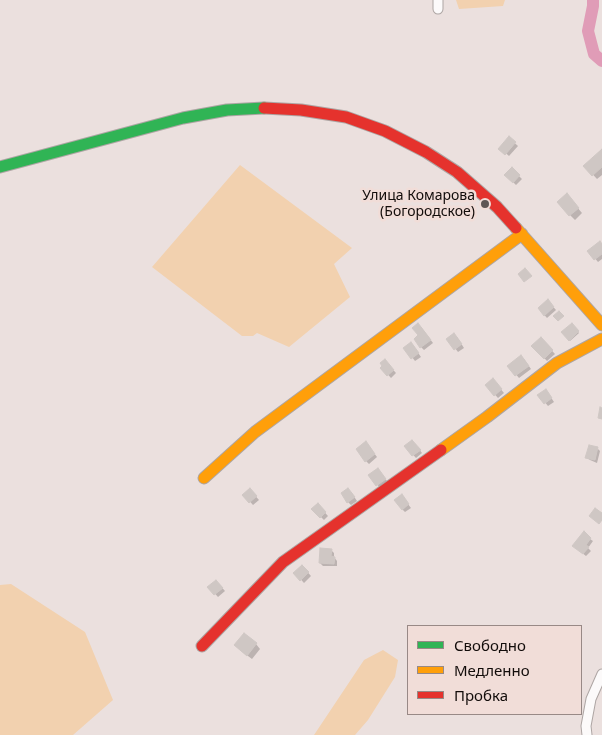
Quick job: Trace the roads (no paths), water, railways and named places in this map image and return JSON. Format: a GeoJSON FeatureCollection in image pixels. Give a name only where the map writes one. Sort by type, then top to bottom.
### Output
{"type":"FeatureCollection","features":[{"type":"Feature","properties":{"kind":"street"},"geometry":{"type":"LineString","coordinates":[[0,167],[183,118],[227,110],[262,108],[300,110],[346,117],[385,131],[426,152],[457,172],[497,207],[602,325]]}},
{"type":"Feature","properties":{"kind":"street"},"geometry":{"type":"LineString","coordinates":[[204,478],[255,432],[522,234]]}},
{"type":"Feature","properties":{"kind":"street"},"geometry":{"type":"LineString","coordinates":[[202,646],[283,562],[487,418],[558,363],[602,339]]}},
{"type":"Feature","properties":{"kind":"street"},"geometry":{"type":"LineString","coordinates":[[587,735],[586,726],[591,699],[602,674]]}},
{"type":"Feature","properties":{"kind":"waterway"},"geometry":{"type":"LineString","coordinates":[[593,0],[588,31],[594,54],[602,61]]}},
{"type":"Feature","properties":{"kind":"place","name":"Улица Комарова (Богородское)"},"geometry":{"type":"Point","coordinates":[485,204]}}]}
